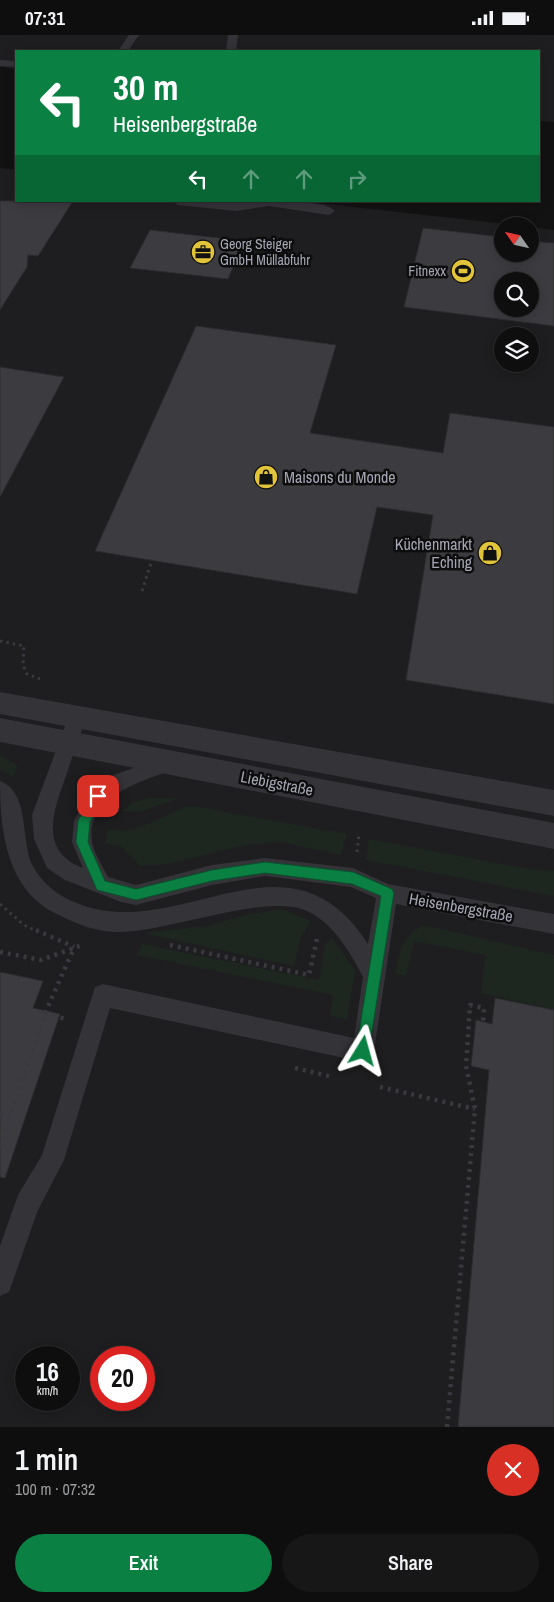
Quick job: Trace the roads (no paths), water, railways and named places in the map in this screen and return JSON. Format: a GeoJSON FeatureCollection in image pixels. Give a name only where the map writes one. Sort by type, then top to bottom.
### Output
{"type":"FeatureCollection","features":[{"type":"Feature","properties":{"kind":"street","name":"Liebigstraße"},"geometry":{"type":"LineString","coordinates":[[0,703],[554,803]]}},
{"type":"Feature","properties":{"kind":"street","name":"Liebigstraße"},"geometry":{"type":"LineString","coordinates":[[0,730],[554,836]]}},
{"type":"Feature","properties":{"kind":"lane"},"geometry":{"type":"LineString","coordinates":[[124,50],[134,35]]}},
{"type":"Feature","properties":{"kind":"lane"},"geometry":{"type":"LineString","coordinates":[[231,50],[233,35]]}},
{"type":"Feature","properties":{"kind":"lane"},"geometry":{"type":"LineString","coordinates":[[0,63],[15,64]]}},
{"type":"Feature","properties":{"kind":"lane"},"geometry":{"type":"LineString","coordinates":[[188,202],[236,207],[269,202],[329,211]]}},
{"type":"Feature","properties":{"kind":"lane","name":"Heisenbergstraße"},"geometry":{"type":"LineString","coordinates":[[77,717],[66,743],[42,815],[44,839],[54,861],[72,873],[101,885],[136,895],[212,875],[265,867],[353,878],[387,893],[554,924]]}},
{"type":"Feature","properties":{"kind":"lane"},"geometry":{"type":"LineString","coordinates":[[101,885],[82,842],[84,821],[98,796],[122,781],[168,763]]}},
{"type":"Feature","properties":{"kind":"lane"},"geometry":{"type":"LineString","coordinates":[[0,790],[10,801],[17,853],[26,878],[57,904],[84,917],[117,922],[161,919],[256,899],[291,897],[314,903],[333,918],[357,943],[374,977]]}},
{"type":"Feature","properties":{"kind":"lane"},"geometry":{"type":"LineString","coordinates":[[0,1283],[27,1204],[52,1160],[103,995],[363,1051],[387,893]]}},
{"type":"Feature","properties":{"kind":"place","name":"Georg Steiger GmbH Müllabfuhr"},"geometry":{"type":"Point","coordinates":[203,252]}},
{"type":"Feature","properties":{"kind":"place","name":"Fitnexx"},"geometry":{"type":"Point","coordinates":[463,271]}},
{"type":"Feature","properties":{"kind":"place","name":"Maisons du Monde"},"geometry":{"type":"Point","coordinates":[266,477]}},
{"type":"Feature","properties":{"kind":"place","name":"Küchenmarkt Eching"},"geometry":{"type":"Point","coordinates":[490,553]}}]}
